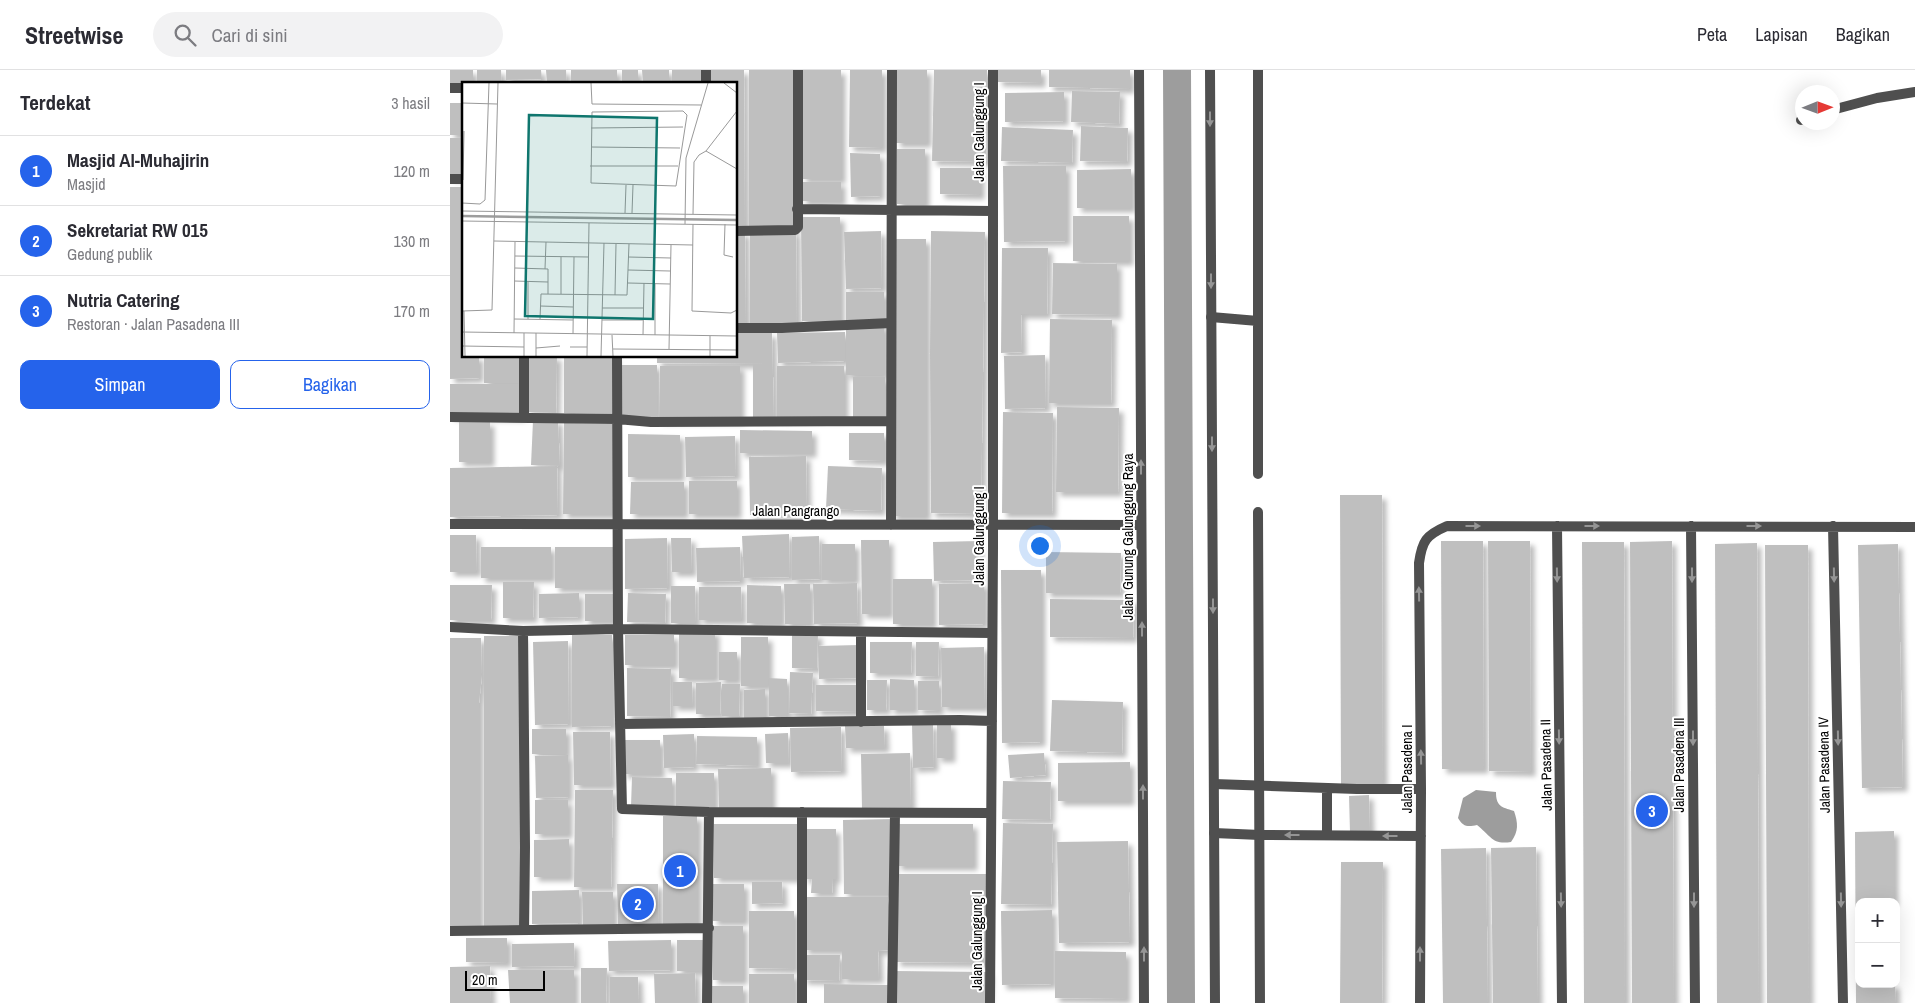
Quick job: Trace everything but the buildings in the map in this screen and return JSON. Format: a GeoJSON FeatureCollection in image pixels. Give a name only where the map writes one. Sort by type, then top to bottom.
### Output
{"type":"FeatureCollection","features":[{"type":"Feature","properties":{"kind":"street"},"geometry":{"type":"LineString","coordinates":[[738,232],[796,229],[798,70]]}},
{"type":"Feature","properties":{"kind":"street"},"geometry":{"type":"LineString","coordinates":[[890,525],[892,70]]}},
{"type":"Feature","properties":{"kind":"street","name":"Jalan Galunggung I"},"geometry":{"type":"LineString","coordinates":[[990,1003],[993,70]]}},
{"type":"Feature","properties":{"kind":"street","name":"Jalan Gunung Galunggung Raya"},"geometry":{"type":"LineString","coordinates":[[1139,70],[1144,1003]]}},
{"type":"Feature","properties":{"kind":"street"},"geometry":{"type":"LineString","coordinates":[[1210,70],[1215,1003]]}},
{"type":"Feature","properties":{"kind":"street"},"geometry":{"type":"LineString","coordinates":[[1258,70],[1258,474]]}},
{"type":"Feature","properties":{"kind":"street"},"geometry":{"type":"LineString","coordinates":[[1840,108],[1877,98],[1915,92]]}},
{"type":"Feature","properties":{"kind":"street"},"geometry":{"type":"LineString","coordinates":[[797,209],[993,211]]}},
{"type":"Feature","properties":{"kind":"street"},"geometry":{"type":"LineString","coordinates":[[1211,317],[1258,321]]}},
{"type":"Feature","properties":{"kind":"street"},"geometry":{"type":"LineString","coordinates":[[738,328],[891,323]]}},
{"type":"Feature","properties":{"kind":"street"},"geometry":{"type":"LineString","coordinates":[[524,358],[524,418]]}},
{"type":"Feature","properties":{"kind":"street"},"geometry":{"type":"LineString","coordinates":[[617,358],[618,629],[622,809],[709,812],[991,813]]}},
{"type":"Feature","properties":{"kind":"street"},"geometry":{"type":"LineString","coordinates":[[450,416],[617,419],[651,422],[891,420]]}},
{"type":"Feature","properties":{"kind":"street"},"geometry":{"type":"LineString","coordinates":[[1258,512],[1260,1003]]}},
{"type":"Feature","properties":{"kind":"street","name":"Jalan Pangrango"},"geometry":{"type":"LineString","coordinates":[[450,524],[1141,525]]}},
{"type":"Feature","properties":{"kind":"street","name":"Jalan Pasadena I"},"geometry":{"type":"LineString","coordinates":[[1420,1003],[1419,563],[1421,547],[1433,532],[1447,526],[1557,526]]}},
{"type":"Feature","properties":{"kind":"street"},"geometry":{"type":"LineString","coordinates":[[1557,526],[1915,527]]}},
{"type":"Feature","properties":{"kind":"street","name":"Jalan Pasadena II"},"geometry":{"type":"LineString","coordinates":[[1557,526],[1562,1003]]}},
{"type":"Feature","properties":{"kind":"street","name":"Jalan Pasadena III"},"geometry":{"type":"LineString","coordinates":[[1691,526],[1695,1003]]}},
{"type":"Feature","properties":{"kind":"street","name":"Jalan Pasadena IV"},"geometry":{"type":"LineString","coordinates":[[1833,526],[1844,1003]]}},
{"type":"Feature","properties":{"kind":"street"},"geometry":{"type":"LineString","coordinates":[[450,627],[523,631],[618,629],[992,633]]}},
{"type":"Feature","properties":{"kind":"street"},"geometry":{"type":"LineString","coordinates":[[523,631],[524,930]]}},
{"type":"Feature","properties":{"kind":"street"},"geometry":{"type":"LineString","coordinates":[[860,632],[861,722]]}},
{"type":"Feature","properties":{"kind":"street"},"geometry":{"type":"LineString","coordinates":[[620,724],[992,721]]}},
{"type":"Feature","properties":{"kind":"street"},"geometry":{"type":"LineString","coordinates":[[1214,784],[1421,789]]}},
{"type":"Feature","properties":{"kind":"street"},"geometry":{"type":"LineString","coordinates":[[1327,788],[1327,835]]}},
{"type":"Feature","properties":{"kind":"street"},"geometry":{"type":"LineString","coordinates":[[707,1003],[709,812]]}},
{"type":"Feature","properties":{"kind":"street"},"geometry":{"type":"LineString","coordinates":[[802,812],[802,1003]]}},
{"type":"Feature","properties":{"kind":"street"},"geometry":{"type":"LineString","coordinates":[[892,1003],[895,813]]}},
{"type":"Feature","properties":{"kind":"street"},"geometry":{"type":"LineString","coordinates":[[1214,834],[1421,836]]}},
{"type":"Feature","properties":{"kind":"street"},"geometry":{"type":"LineString","coordinates":[[450,931],[709,928]]}},
{"type":"Feature","properties":{"kind":"shaded area"},"geometry":{"type":"Polygon","coordinates":[[[1476,790],[1496,792],[1498,803],[1514,811],[1517,827],[1511,842],[1496,841],[1477,825],[1466,826],[1460,821],[1458,818],[1463,798],[1476,790]]]}},
{"type":"Feature","properties":{"kind":"waterway"},"geometry":{"type":"LineString","coordinates":[[1177,70],[1181,1003]]}},
{"type":"Feature","properties":{"kind":"place","name":"Nutria Catering"},"geometry":{"type":"Point","coordinates":[1652,811]}},
{"type":"Feature","properties":{"kind":"place","name":"Masjid Al-Muhajirin"},"geometry":{"type":"Point","coordinates":[680,871]}},
{"type":"Feature","properties":{"kind":"place","name":"Sekretariat RW 015"},"geometry":{"type":"Point","coordinates":[638,904]}}]}
